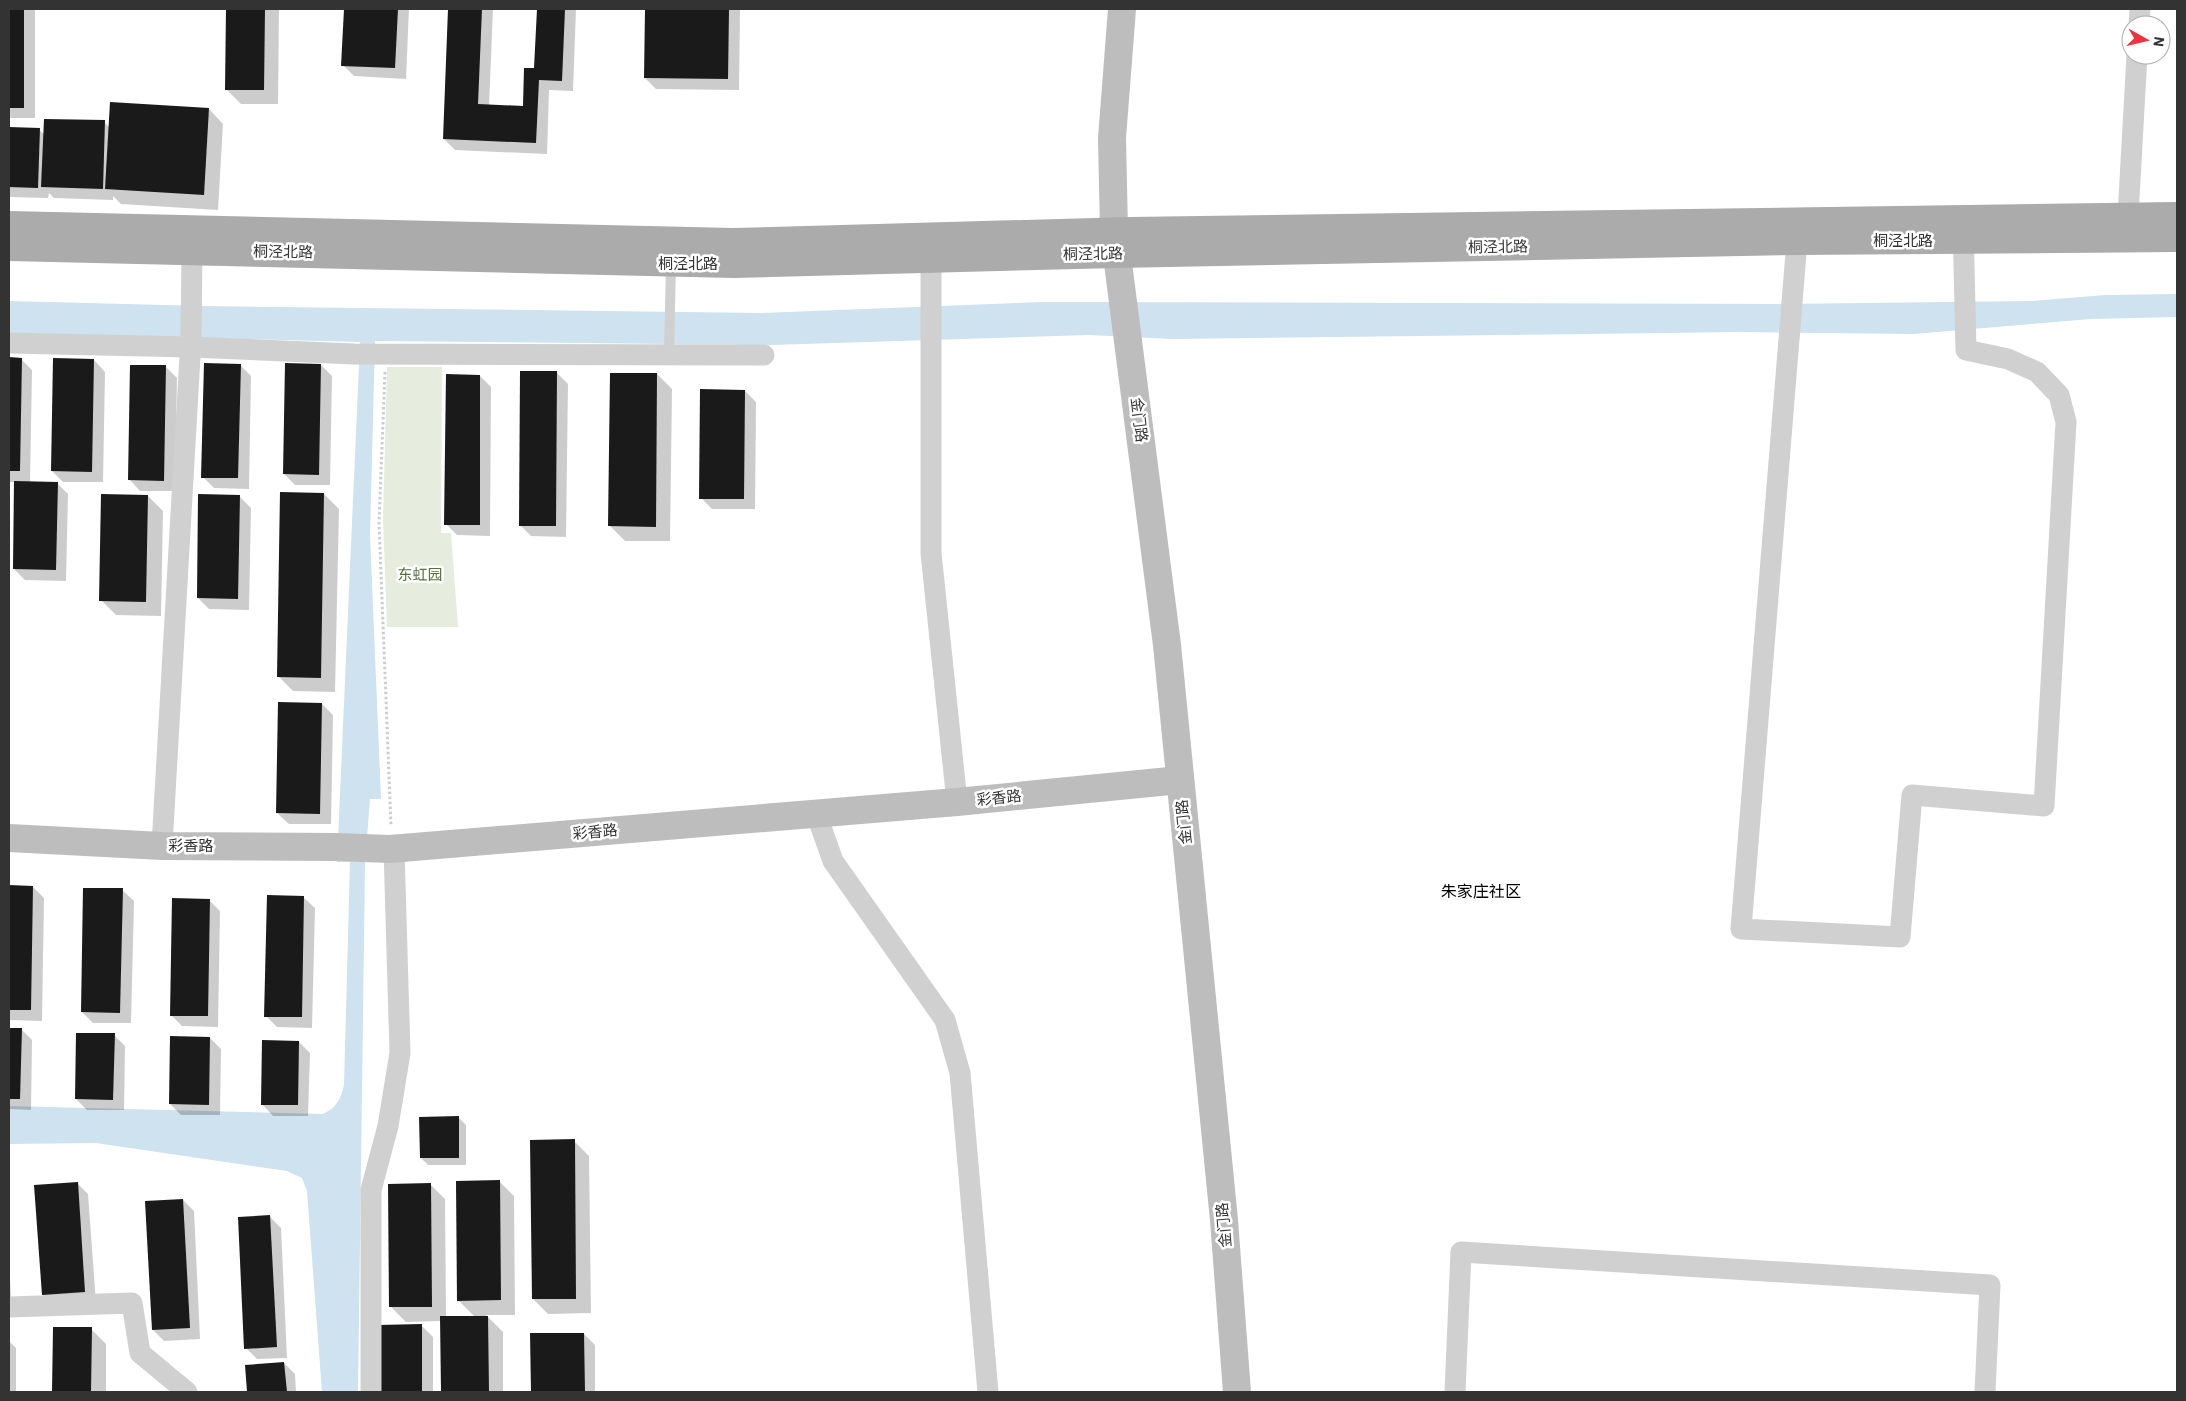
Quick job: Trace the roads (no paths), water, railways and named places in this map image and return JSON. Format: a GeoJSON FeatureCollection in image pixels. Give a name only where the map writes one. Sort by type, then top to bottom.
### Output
{"type":"FeatureCollection","features":[{"type":"Feature","properties":{"kind":"main road","name":"金门路"},"geometry":{"type":"LineString","coordinates":[[1122,9],[1112,138],[1122,285],[1163,606],[1224,1220],[1236,1392]]}},
{"type":"Feature","properties":{"kind":"main road","name":"金门路"},"geometry":{"type":"LineString","coordinates":[[1120,239],[1140,9]]}},
{"type":"Feature","properties":{"kind":"main road","name":"桐泾北路"},"geometry":{"type":"LineString","coordinates":[[9,247],[671,264],[931,259],[1120,239],[1797,241],[1963,230],[2128,216],[2177,216]]}},
{"type":"Feature","properties":{"kind":"main road","name":"桐泾北路"},"geometry":{"type":"LineString","coordinates":[[9,226],[724,242],[1963,230],[2177,238]]}},
{"type":"Feature","properties":{"kind":"main road","name":"彩香路"},"geometry":{"type":"LineString","coordinates":[[9,838],[162,846],[392,849],[957,802],[1180,780]]}},
{"type":"Feature","properties":{"kind":"street"},"geometry":{"type":"LineString","coordinates":[[2128,216],[2136,65]]}},
{"type":"Feature","properties":{"kind":"street"},"geometry":{"type":"LineString","coordinates":[[1797,241],[1741,929],[1900,937],[1912,795],[2044,806],[2066,422],[2059,395],[2037,372],[2008,358],[1966,350],[1963,230]]}},
{"type":"Feature","properties":{"kind":"street"},"geometry":{"type":"LineString","coordinates":[[162,846],[193,304],[192,251]]}},
{"type":"Feature","properties":{"kind":"street"},"geometry":{"type":"LineString","coordinates":[[931,259],[931,553],[957,802]]}},
{"type":"Feature","properties":{"kind":"street"},"geometry":{"type":"LineString","coordinates":[[9,343],[190,343],[354,354],[669,351],[764,355]]}},
{"type":"Feature","properties":{"kind":"street"},"geometry":{"type":"LineString","coordinates":[[816,813],[833,860],[944,1020],[960,1073],[988,1392]]}},
{"type":"Feature","properties":{"kind":"street"},"geometry":{"type":"LineString","coordinates":[[371,1392],[371,1190],[388,1126],[400,1053],[392,849]]}},
{"type":"Feature","properties":{"kind":"street"},"geometry":{"type":"LineString","coordinates":[[1455,1392],[1461,1252],[1990,1285],[1985,1392]]}},
{"type":"Feature","properties":{"kind":"street"},"geometry":{"type":"LineString","coordinates":[[9,1307],[132,1303],[140,1353],[187,1392]]}},
{"type":"Feature","properties":{"kind":"lane"},"geometry":{"type":"LineString","coordinates":[[669,351],[671,264]]}},
{"type":"Feature","properties":{"kind":"water"},"geometry":{"type":"Polygon","coordinates":[[[2177,294],[2177,317],[2090,319],[1914,334],[1741,332],[1172,339],[1089,335],[771,345],[375,341],[370,535],[381,799],[370,799],[365,864],[358,1392],[322,1392],[307,1191],[302,1178],[287,1171],[96,1143],[9,1144],[9,1106],[323,1114],[335,1106],[341,1095],[344,1085],[350,862],[337,862],[360,342],[9,333],[9,301],[204,306],[761,313],[1042,302],[1783,304],[2031,301],[2105,295],[2177,294]]]}},
{"type":"Feature","properties":{"kind":"district","name":"朱家庄社区"},"geometry":{"type":"Point","coordinates":[1481,891]}},
{"type":"Feature","properties":{"kind":"park label","name":"东虹园"},"geometry":{"type":"Point","coordinates":[420,575]}}]}
